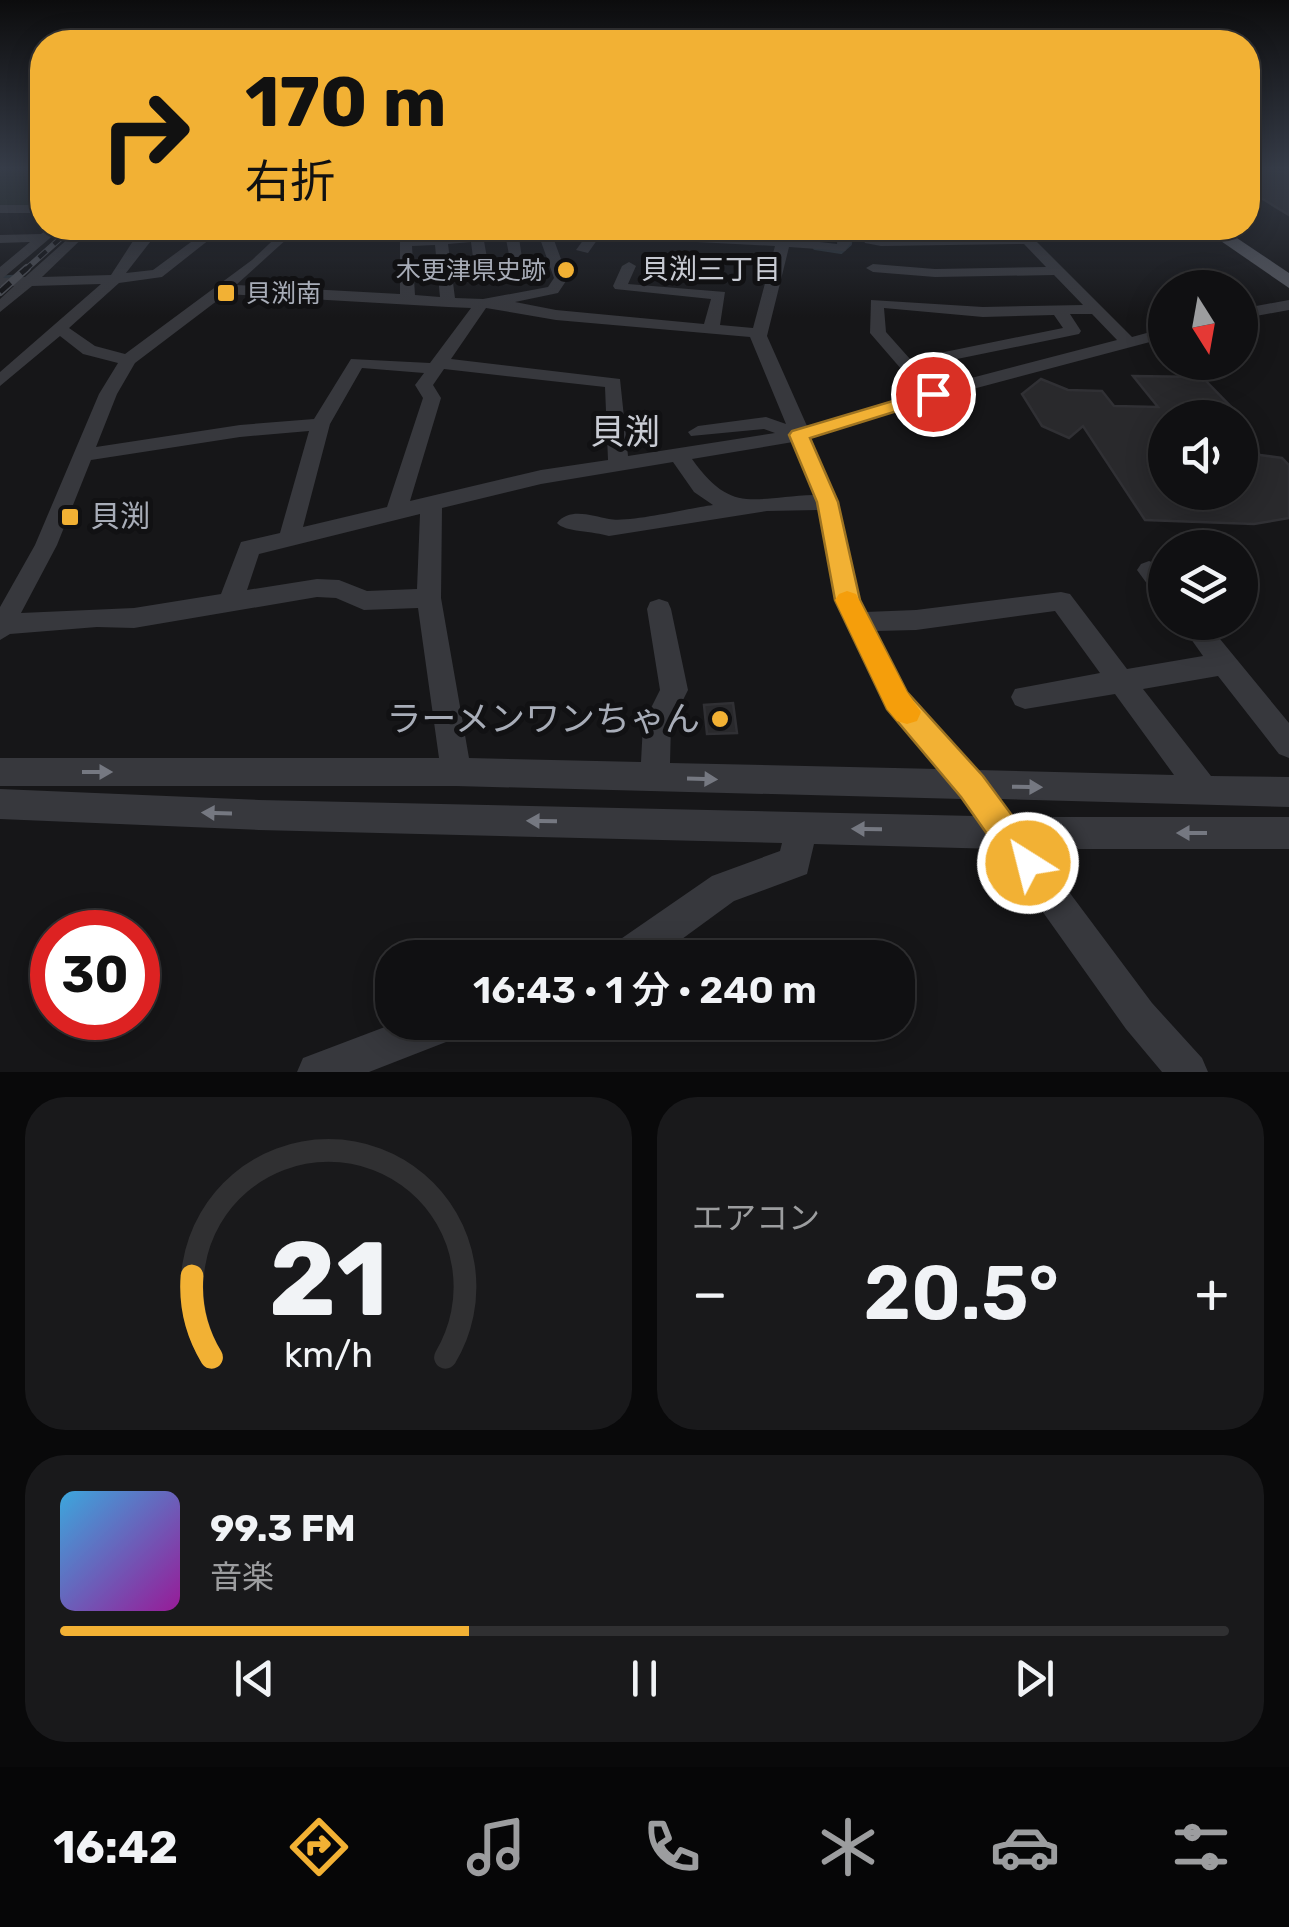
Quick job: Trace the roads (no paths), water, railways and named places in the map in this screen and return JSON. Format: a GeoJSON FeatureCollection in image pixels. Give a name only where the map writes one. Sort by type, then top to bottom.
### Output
{"type":"FeatureCollection","features":[{"type":"Feature","properties":{"kind":"main road"},"geometry":{"type":"LineString","coordinates":[[1228,240],[1289,282]]}},
{"type":"Feature","properties":{"kind":"street"},"geometry":{"type":"LineString","coordinates":[[0,239],[30,238]]}},
{"type":"Feature","properties":{"kind":"street"},"geometry":{"type":"LineString","coordinates":[[0,274],[41,240]]}},
{"type":"Feature","properties":{"kind":"street"},"geometry":{"type":"LineString","coordinates":[[0,306],[73,240]]}},
{"type":"Feature","properties":{"kind":"street"},"geometry":{"type":"LineString","coordinates":[[0,381],[115,280],[142,240]]}},
{"type":"Feature","properties":{"kind":"street"},"geometry":{"type":"LineString","coordinates":[[0,282],[115,280],[164,270],[203,240]]}},
{"type":"Feature","properties":{"kind":"street"},"geometry":{"type":"LineString","coordinates":[[2,628],[46,545],[108,394],[128,360],[280,240]]}},
{"type":"Feature","properties":{"kind":"street"},"geometry":{"type":"LineString","coordinates":[[408,299],[406,243],[441,240],[448,302]]}},
{"type":"Feature","properties":{"kind":"street"},"geometry":{"type":"LineString","coordinates":[[477,240],[482,273],[486,274],[520,268],[513,240]]}},
{"type":"Feature","properties":{"kind":"street"},"geometry":{"type":"LineString","coordinates":[[396,513],[432,398],[424,384],[482,304],[553,290],[561,278],[547,240]]}},
{"type":"Feature","properties":{"kind":"street"},"geometry":{"type":"LineString","coordinates":[[583,250],[590,240]]}},
{"type":"Feature","properties":{"kind":"street"},"geometry":{"type":"LineString","coordinates":[[777,240],[759,337],[828,502],[847,600],[897,700],[972,787],[1139,1016],[1188,1072]]}},
{"type":"Feature","properties":{"kind":"street"},"geometry":{"type":"LineString","coordinates":[[807,240],[840,248],[844,240]]}},
{"type":"Feature","properties":{"kind":"street"},"geometry":{"type":"LineString","coordinates":[[870,240],[1028,240],[1128,342]]}},
{"type":"Feature","properties":{"kind":"street"},"geometry":{"type":"LineString","coordinates":[[628,266],[620,286],[625,288],[720,295],[711,327]]}},
{"type":"Feature","properties":{"kind":"street"},"geometry":{"type":"LineString","coordinates":[[873,268],[935,273],[1058,271]]}},
{"type":"Feature","properties":{"kind":"street"},"geometry":{"type":"LineString","coordinates":[[610,320],[625,288]]}},
{"type":"Feature","properties":{"kind":"street"},"geometry":{"type":"LineString","coordinates":[[221,289],[482,304],[610,320],[742,329],[759,337]]}},
{"type":"Feature","properties":{"kind":"street"},"geometry":{"type":"LineString","coordinates":[[661,323],[671,291]]}},
{"type":"Feature","properties":{"kind":"street"},"geometry":{"type":"LineString","coordinates":[[933,394],[878,333],[876,303],[983,312],[1095,309]]}},
{"type":"Feature","properties":{"kind":"street"},"geometry":{"type":"LineString","coordinates":[[1258,311],[1289,305]]}},
{"type":"Feature","properties":{"kind":"street"},"geometry":{"type":"LineString","coordinates":[[904,365],[1073,331],[1059,310]]}},
{"type":"Feature","properties":{"kind":"street"},"geometry":{"type":"LineString","coordinates":[[62,330],[89,350],[128,360]]}},
{"type":"Feature","properties":{"kind":"street"},"geometry":{"type":"LineString","coordinates":[[231,601],[249,548],[542,478],[799,435],[933,394],[1148,337]]}},
{"type":"Feature","properties":{"kind":"street"},"geometry":{"type":"LineString","coordinates":[[289,539],[320,424],[357,364],[436,366],[614,383],[618,467]]}},
{"type":"Feature","properties":{"kind":"street"},"geometry":{"type":"LineString","coordinates":[[698,432],[766,423],[799,435]]}},
{"type":"Feature","properties":{"kind":"street"},"geometry":{"type":"LineString","coordinates":[[83,455],[240,431],[320,424]]}},
{"type":"Feature","properties":{"kind":"street"},"geometry":{"type":"LineString","coordinates":[[680,456],[701,487],[734,509]]}},
{"type":"Feature","properties":{"kind":"street"},"geometry":{"type":"LineString","coordinates":[[568,523],[592,521],[609,528],[797,501],[828,502]]}},
{"type":"Feature","properties":{"kind":"street"},"geometry":{"type":"LineString","coordinates":[[431,505],[428,598],[456,772]]}},
{"type":"Feature","properties":{"kind":"street"},"geometry":{"type":"LineString","coordinates":[[2,628],[97,617],[134,618],[317,588],[339,589],[364,601],[428,598]]}},
{"type":"Feature","properties":{"kind":"street"},"geometry":{"type":"LineString","coordinates":[[858,622],[916,620],[1062,601],[1203,790]]}},
{"type":"Feature","properties":{"kind":"street"},"geometry":{"type":"LineString","coordinates":[[649,777],[656,761],[657,724],[674,690],[659,608]]}},
{"type":"Feature","properties":{"kind":"street"},"geometry":{"type":"LineString","coordinates":[[1205,640],[1289,746]]}},
{"type":"Feature","properties":{"kind":"street"},"geometry":{"type":"LineString","coordinates":[[1025,697],[1224,664]]}},
{"type":"Feature","properties":{"kind":"street"},"geometry":{"type":"LineString","coordinates":[[0,772],[456,772],[1289,792]]}},
{"type":"Feature","properties":{"kind":"street"},"geometry":{"type":"LineString","coordinates":[[0,804],[259,815],[1005,833],[1289,833]]}},
{"type":"Feature","properties":{"kind":"street"},"geometry":{"type":"LineString","coordinates":[[650,940],[724,888],[794,862],[800,828]]}},
{"type":"Feature","properties":{"kind":"street"},"geometry":{"type":"LineString","coordinates":[[317,1072],[403,1040]]}},
{"type":"Feature","properties":{"kind":"waterway"},"geometry":{"type":"LineString","coordinates":[[815,248],[841,252],[850,240]]}},
{"type":"Feature","properties":{"kind":"waterway"},"geometry":{"type":"LineString","coordinates":[[0,278],[19,277]]}},
{"type":"Feature","properties":{"kind":"railway"},"geometry":{"type":"LineString","coordinates":[[24,271],[59,240]]}},
{"type":"Feature","properties":{"kind":"railway"},"geometry":{"type":"LineString","coordinates":[[0,292],[27,268]]}},
{"type":"Feature","properties":{"kind":"place","name":"木更津県史跡"},"geometry":{"type":"Point","coordinates":[566,270]}},
{"type":"Feature","properties":{"kind":"place","name":"貝渕南"},"geometry":{"type":"Point","coordinates":[226,293]}},
{"type":"Feature","properties":{"kind":"place","name":"貝渕"},"geometry":{"type":"Point","coordinates":[70,517]}},
{"type":"Feature","properties":{"kind":"place","name":"ラーメンワンちゃん"},"geometry":{"type":"Point","coordinates":[720,719]}},
{"type":"Feature","properties":{"kind":"district","name":"貝渕三丁目"},"geometry":{"type":"Point","coordinates":[711,269]}},
{"type":"Feature","properties":{"kind":"district","name":"貝渕"},"geometry":{"type":"Point","coordinates":[625,432]}}]}
